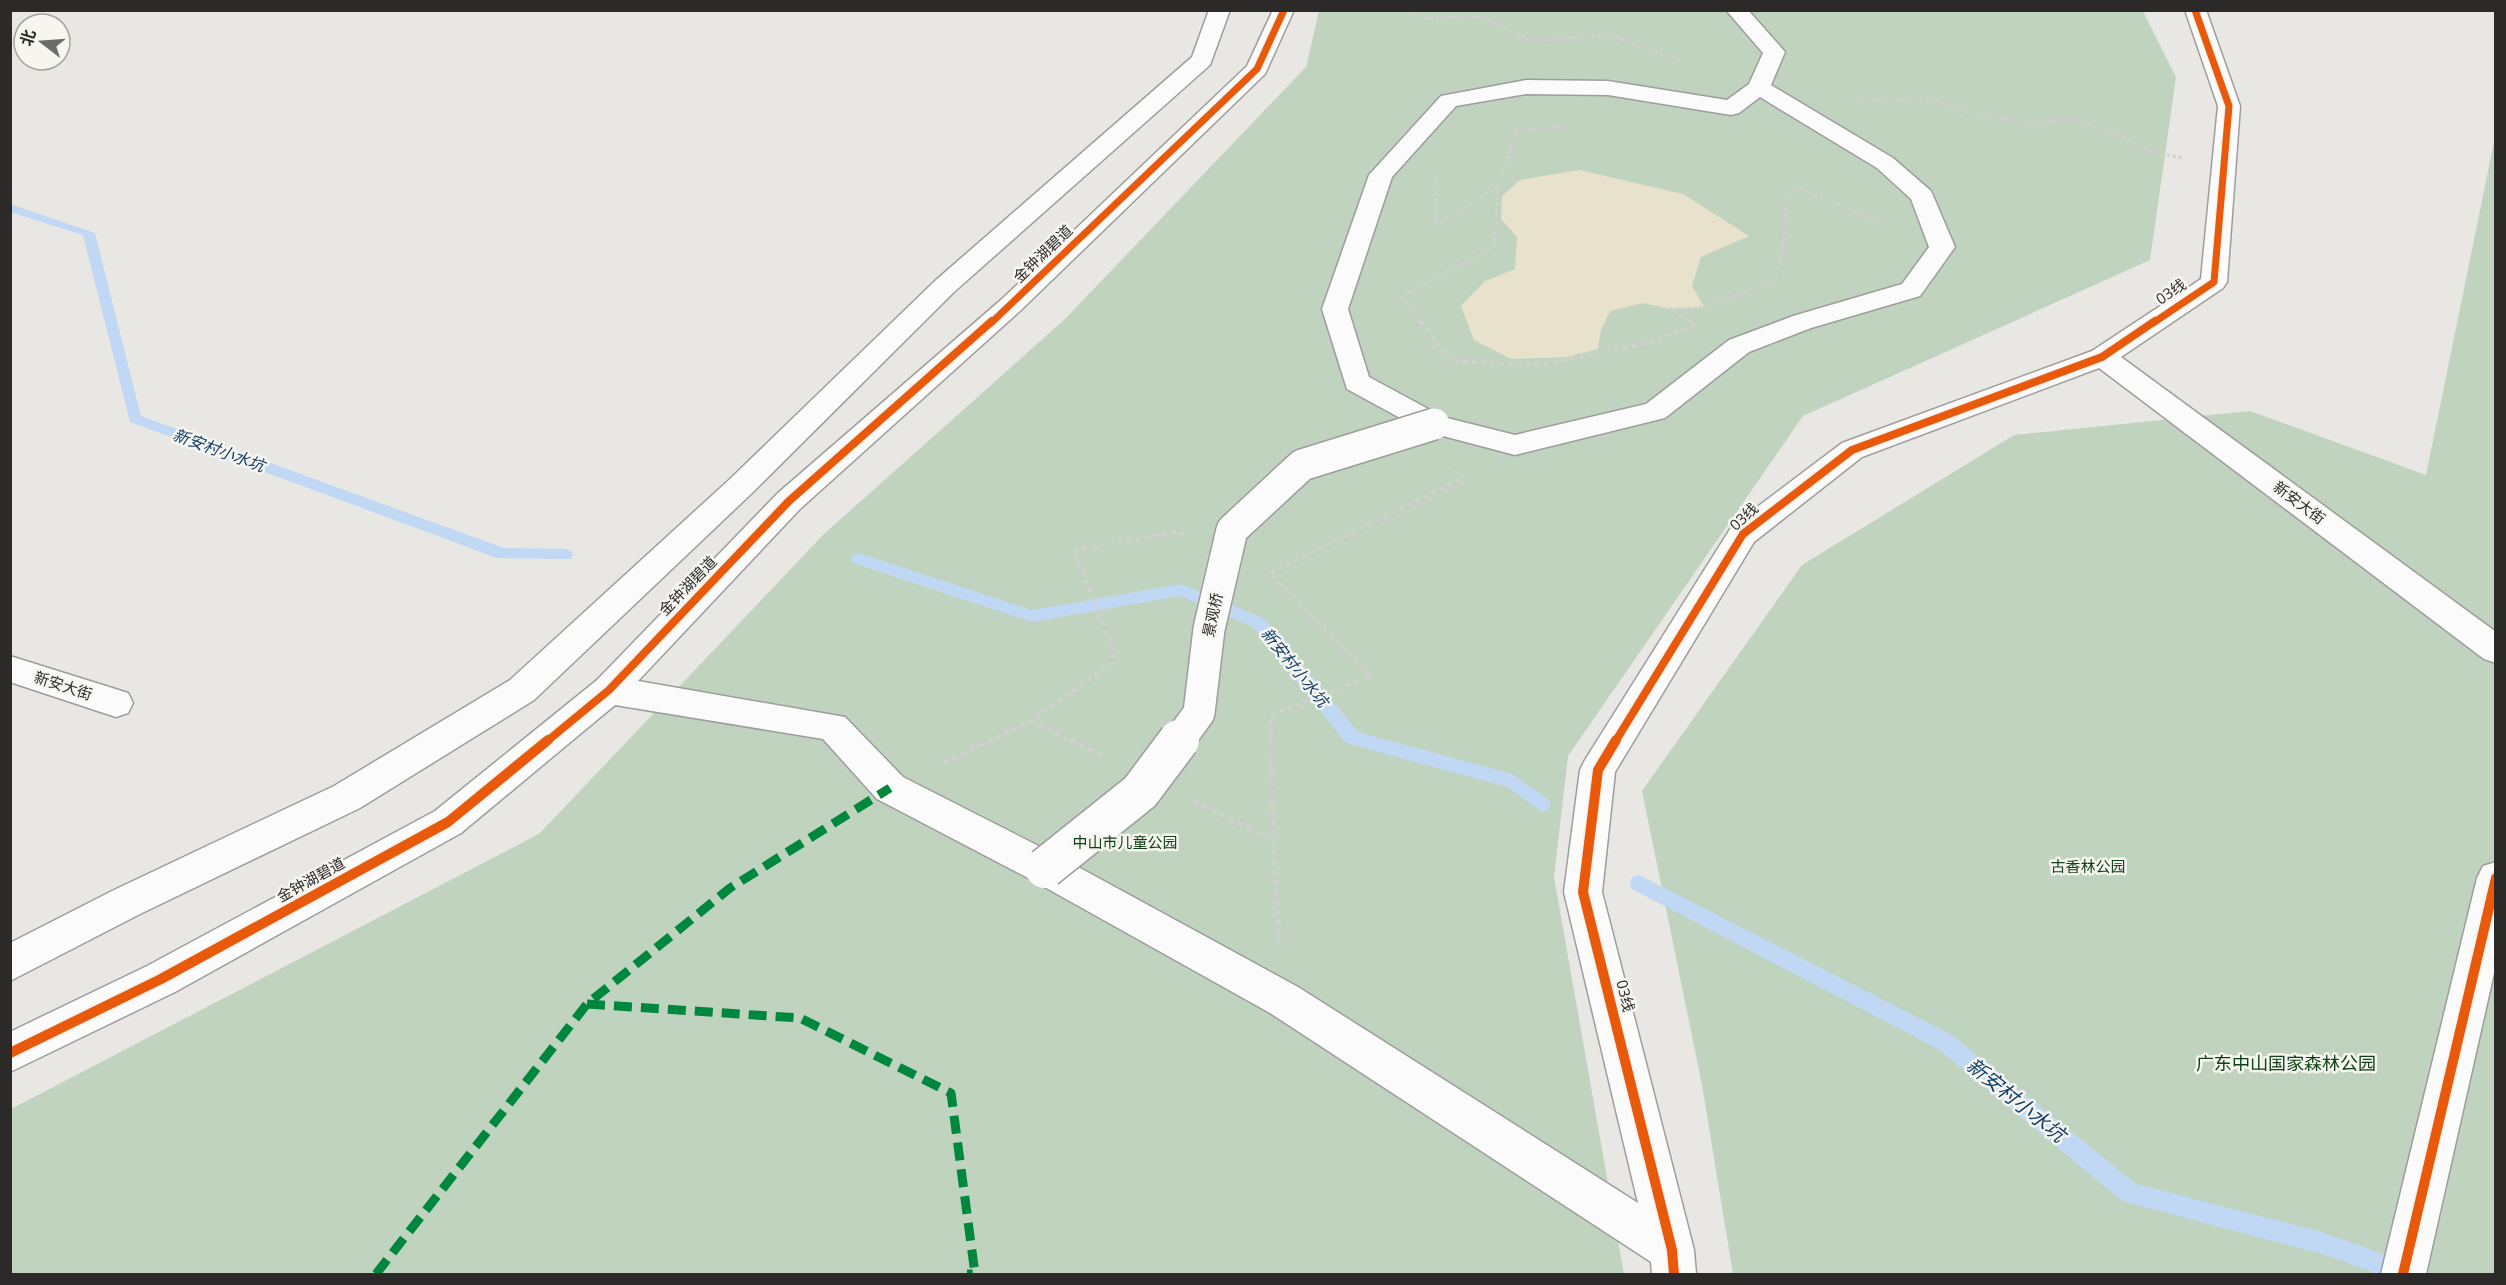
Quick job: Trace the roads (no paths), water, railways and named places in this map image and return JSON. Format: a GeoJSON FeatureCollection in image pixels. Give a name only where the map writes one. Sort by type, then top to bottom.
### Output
{"type":"FeatureCollection","features":[{"type":"Feature","properties":{"kind":"street"},"geometry":{"type":"LineString","coordinates":[[10,963],[127,902],[347,797],[522,690],[741,486],[945,286],[1202,60],[1220,10]]}},
{"type":"Feature","properties":{"kind":"street","name":"金钟湖碧道"},"geometry":{"type":"LineString","coordinates":[[10,1053],[160,979],[448,822],[609,690],[789,501],[1011,305],[1257,69],[1284,10]]}},
{"type":"Feature","properties":{"kind":"street"},"geometry":{"type":"LineString","coordinates":[[1736,10],[1774,52],[1759,87],[1731,108],[1608,88],[1526,87],[1449,101],[1381,175],[1335,309],[1357,382],[1434,424],[1515,445],[1655,411],[1739,346],[1802,322],[1911,291],[1942,247],[1922,196],[1885,163],[1759,87]]}},
{"type":"Feature","properties":{"kind":"street","name":"03线"},"geometry":{"type":"LineString","coordinates":[[1673,1262],[1583,892],[1598,770],[1743,534],[1852,450],[2102,357],[2214,282],[2229,106],[2195,10]]}},
{"type":"Feature","properties":{"kind":"street","name":"新安大街"},"geometry":{"type":"LineString","coordinates":[[2102,357],[2496,650]]}},
{"type":"Feature","properties":{"kind":"street","name":"景观桥"},"geometry":{"type":"LineString","coordinates":[[1044,868],[1140,792],[1199,713],[1209,629],[1232,530],[1302,465],[1434,424]]}},
{"type":"Feature","properties":{"kind":"street","name":"新安大街"},"geometry":{"type":"LineString","coordinates":[[10,669],[116,703]]}},
{"type":"Feature","properties":{"kind":"street"},"geometry":{"type":"LineString","coordinates":[[609,690],[833,727],[890,788],[1044,868],[1284,1000],[1673,1262]]}},
{"type":"Feature","properties":{"kind":"street"},"geometry":{"type":"LineString","coordinates":[[2403,1275],[2496,878]]}},
{"type":"Feature","properties":{"kind":"waterway","name":"新安村小水坑"},"geometry":{"type":"LineString","coordinates":[[10,208],[89,233],[135,419],[503,554],[565,555]]}},
{"type":"Feature","properties":{"kind":"waterway","name":"新安村小水坑"},"geometry":{"type":"LineString","coordinates":[[859,559],[1032,616],[1181,590],[1259,623],[1352,738],[1512,781],[1542,804]]}},
{"type":"Feature","properties":{"kind":"waterway","name":"新安村小水坑"},"geometry":{"type":"LineString","coordinates":[[1639,883],[1945,1042],[2130,1193],[2322,1243],[2408,1274]]}},
{"type":"Feature","properties":{"kind":"park label","name":"中山市儿童公园"},"geometry":{"type":"Point","coordinates":[1125,843]}},
{"type":"Feature","properties":{"kind":"park label","name":"古香林公园"},"geometry":{"type":"Point","coordinates":[2088,867]}},
{"type":"Feature","properties":{"kind":"park label","name":"广东中山国家森林公园"},"geometry":{"type":"Point","coordinates":[2286,1064]}}]}
